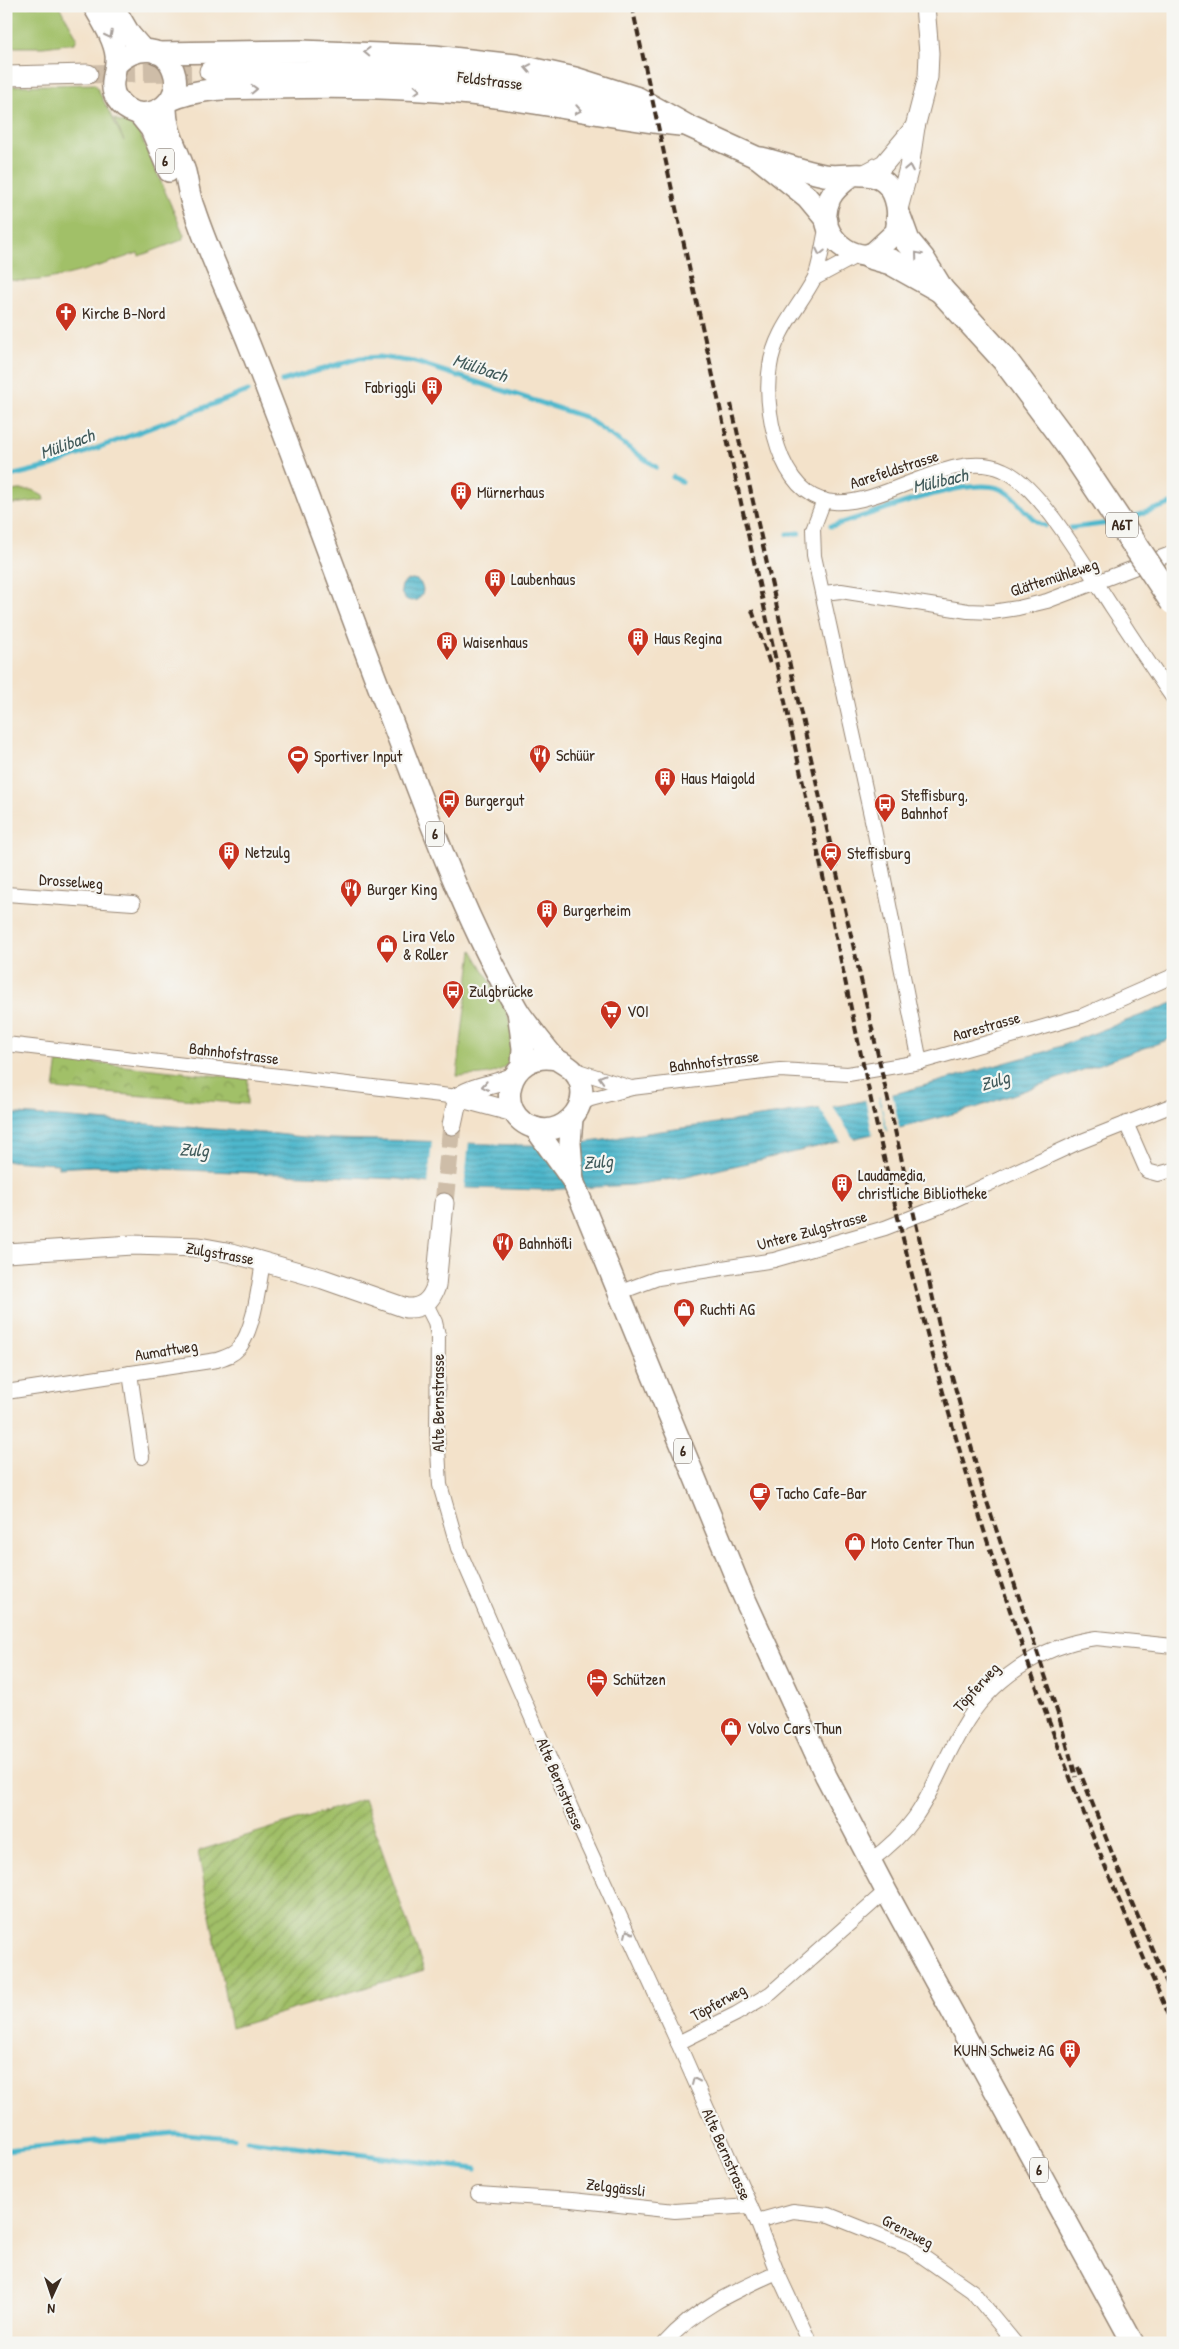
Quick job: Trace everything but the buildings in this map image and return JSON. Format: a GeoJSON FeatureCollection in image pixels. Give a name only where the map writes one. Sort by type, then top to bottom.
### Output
{"type":"FeatureCollection","features":[{"type":"Feature","properties":{"kind":"highway","name":"A6T"},"geometry":{"type":"LineString","coordinates":[[899,214],[907,241],[922,259],[941,290],[1004,359],[1071,449],[1173,602]]}},
{"type":"Feature","properties":{"kind":"highway","name":"A6T"},"geometry":{"type":"LineString","coordinates":[[864,255],[891,262],[941,290]]}},
{"type":"Feature","properties":{"kind":"main road"},"geometry":{"type":"LineString","coordinates":[[94,6],[111,39],[116,65],[112,82],[114,95],[122,106],[139,114],[153,113],[168,103],[191,93],[217,90],[322,87],[418,90],[502,98],[635,121],[688,126]]}},
{"type":"Feature","properties":{"kind":"main road"},"geometry":{"type":"LineString","coordinates":[[112,6],[130,35],[150,51],[167,60],[173,70],[175,86],[168,103]]}},
{"type":"Feature","properties":{"kind":"main road"},"geometry":{"type":"LineString","coordinates":[[915,127],[884,164],[857,175],[830,197],[827,223],[836,243],[849,252],[864,255],[896,232],[915,127],[928,77],[929,53],[925,6]]}},
{"type":"Feature","properties":{"kind":"main road"},"geometry":{"type":"LineString","coordinates":[[116,65],[127,54],[150,51],[350,52],[434,56],[494,62],[600,84],[638,98],[688,126]]}},
{"type":"Feature","properties":{"kind":"main road","name":"Feldstrasse"},"geometry":{"type":"LineString","coordinates":[[209,71],[348,70],[468,77],[511,82],[590,97],[688,126],[758,158],[825,175],[857,175]]}},
{"type":"Feature","properties":{"kind":"main road"},"geometry":{"type":"LineString","coordinates":[[6,76],[88,74]]}},
{"type":"Feature","properties":{"kind":"main road","name":"6"},"geometry":{"type":"LineString","coordinates":[[168,103],[167,126],[185,173],[193,208],[253,354],[455,887],[518,1011],[564,1064]]}},
{"type":"Feature","properties":{"kind":"main road","name":"6"},"geometry":{"type":"LineString","coordinates":[[139,114],[151,129],[172,178],[193,208]]}},
{"type":"Feature","properties":{"kind":"main road","name":"Feldstrasse"},"geometry":{"type":"LineString","coordinates":[[758,158],[807,197],[827,223]]}},
{"type":"Feature","properties":{"kind":"main road"},"geometry":{"type":"LineString","coordinates":[[857,175],[877,178],[888,185],[894,194],[899,214]]}},
{"type":"Feature","properties":{"kind":"main road","name":"6"},"geometry":{"type":"LineString","coordinates":[[517,1072],[523,1048],[518,1011]]}},
{"type":"Feature","properties":{"kind":"main road"},"geometry":{"type":"LineString","coordinates":[[452,1124],[458,1097],[470,1089],[497,1084],[534,1059],[564,1064],[581,1085],[574,1118],[555,1129],[537,1131],[523,1122],[514,1112],[509,1095],[517,1072]]}},
{"type":"Feature","properties":{"kind":"main road"},"geometry":{"type":"LineString","coordinates":[[458,1097],[514,1112]]}},
{"type":"Feature","properties":{"kind":"main road","name":"6"},"geometry":{"type":"LineString","coordinates":[[574,1118],[577,1190]]}},
{"type":"Feature","properties":{"kind":"main road","name":"6"},"geometry":{"type":"LineString","coordinates":[[537,1131],[577,1190],[757,1628],[826,1776],[886,1891],[1133,2343]]}},
{"type":"Feature","properties":{"kind":"main road"},"geometry":{"type":"LineString","coordinates":[[426,1304],[436,1286],[444,1202]]}},
{"type":"Feature","properties":{"kind":"main road","name":"Zulgstrasse"},"geometry":{"type":"LineString","coordinates":[[6,1253],[132,1245],[174,1246],[232,1252],[350,1287],[406,1308],[417,1308],[426,1304]]}},
{"type":"Feature","properties":{"kind":"street","name":"Aarefeldstrasse"},"geometry":{"type":"LineString","coordinates":[[827,223],[815,278],[784,325],[775,345],[768,387],[774,430],[788,471],[802,488],[824,500],[844,503],[859,500],[952,469],[980,464],[1002,469],[1021,480],[1053,519],[1173,698]]}},
{"type":"Feature","properties":{"kind":"street","name":"Aarefeldstrasse"},"geometry":{"type":"LineString","coordinates":[[815,278],[864,255]]}},
{"type":"Feature","properties":{"kind":"street"},"geometry":{"type":"LineString","coordinates":[[824,500],[813,529],[812,542],[874,829],[920,1062]]}},
{"type":"Feature","properties":{"kind":"street","name":"Glättemühleweg"},"geometry":{"type":"LineString","coordinates":[[824,593],[840,591],[968,611],[992,612],[1047,601],[1173,552]]}},
{"type":"Feature","properties":{"kind":"street","name":"Drosselweg"},"geometry":{"type":"LineString","coordinates":[[6,894],[132,903]]}},
{"type":"Feature","properties":{"kind":"street","name":"Aarestrasse"},"geometry":{"type":"LineString","coordinates":[[800,1070],[848,1074],[920,1062],[1082,1016],[1173,976]]}},
{"type":"Feature","properties":{"kind":"street","name":"Bahnhofstrasse"},"geometry":{"type":"LineString","coordinates":[[6,1044],[458,1097]]}},
{"type":"Feature","properties":{"kind":"street","name":"Bahnhofstrasse"},"geometry":{"type":"LineString","coordinates":[[564,1064],[632,1088]]}},
{"type":"Feature","properties":{"kind":"street","name":"Bahnhofstrasse"},"geometry":{"type":"LineString","coordinates":[[574,1118],[591,1099],[632,1088],[780,1070],[800,1070]]}},
{"type":"Feature","properties":{"kind":"street","name":"Untere Zulgstrasse"},"geometry":{"type":"LineString","coordinates":[[618,1293],[658,1278],[774,1260],[885,1228],[941,1206],[1077,1143],[1173,1105]]}},
{"type":"Feature","properties":{"kind":"street"},"geometry":{"type":"LineString","coordinates":[[1126,1123],[1147,1171],[1158,1174],[1173,1170]]}},
{"type":"Feature","properties":{"kind":"street","name":"Aumattweg"},"geometry":{"type":"LineString","coordinates":[[6,1392],[217,1360],[236,1351],[243,1342],[251,1319],[263,1261]]}},
{"type":"Feature","properties":{"kind":"street","name":"Alte Bernstrasse"},"geometry":{"type":"LineString","coordinates":[[426,1304],[435,1322],[438,1335],[437,1449],[440,1485],[450,1526],[584,1838],[678,2043],[757,2221],[777,2272],[810,2343]]}},
{"type":"Feature","properties":{"kind":"street"},"geometry":{"type":"LineString","coordinates":[[130,1373],[142,1457]]}},
{"type":"Feature","properties":{"kind":"street","name":"Töpferweg"},"geometry":{"type":"LineString","coordinates":[[870,1861],[895,1842],[909,1828],[924,1806],[962,1730],[975,1709],[1000,1682],[1017,1669],[1050,1652],[1086,1639],[1096,1638],[1173,1646]]}},
{"type":"Feature","properties":{"kind":"street","name":"Töpferweg"},"geometry":{"type":"LineString","coordinates":[[678,2043],[736,2014],[771,1993],[886,1891]]}},
{"type":"Feature","properties":{"kind":"street","name":"Zelggässli"},"geometry":{"type":"LineString","coordinates":[[478,2194],[572,2200],[675,2211],[720,2210],[750,2206]]}},
{"type":"Feature","properties":{"kind":"street","name":"Grenzweg"},"geometry":{"type":"LineString","coordinates":[[757,2221],[793,2211],[814,2212],[829,2215],[909,2247],[972,2291],[1015,2343]]}},
{"type":"Feature","properties":{"kind":"street"},"geometry":{"type":"LineString","coordinates":[[665,2343],[694,2314],[718,2299],[777,2272]]}},
{"type":"Feature","properties":{"kind":"green space"},"geometry":{"type":"Polygon","coordinates":[[[6,6],[59,6],[77,37],[75,43],[43,47],[6,47],[6,6]]]}},
{"type":"Feature","properties":{"kind":"green space"},"geometry":{"type":"Polygon","coordinates":[[[95,84],[124,141],[114,118],[120,122],[127,122],[140,134],[184,235],[182,240],[139,256],[138,253],[55,278],[21,281],[6,279],[6,86],[95,84]]]}},
{"type":"Feature","properties":{"kind":"green space"},"geometry":{"type":"Polygon","coordinates":[[[32,490],[43,496],[44,500],[6,505],[6,492],[32,490]]]}},
{"type":"Feature","properties":{"kind":"green space"},"geometry":{"type":"Polygon","coordinates":[[[472,950],[505,1007],[515,1038],[511,1039],[511,1059],[501,1070],[487,1074],[457,1076],[472,950]]]}},
{"type":"Feature","properties":{"kind":"green space"},"geometry":{"type":"Polygon","coordinates":[[[58,1059],[248,1079],[247,1104],[54,1089],[58,1059]]]}},
{"type":"Feature","properties":{"kind":"green space"},"geometry":{"type":"Polygon","coordinates":[[[364,1799],[424,1970],[231,2028],[198,1851],[364,1799]]]}},
{"type":"Feature","properties":{"kind":"water"},"geometry":{"type":"Polygon","coordinates":[[[408,579],[416,579],[423,586],[423,594],[416,601],[408,601],[401,594],[401,586],[408,579]]]}},
{"type":"Feature","properties":{"kind":"water","name":"Zulg"},"geometry":{"type":"Polygon","coordinates":[[[1173,1003],[1173,1038],[978,1107],[912,1125],[686,1177],[632,1185],[543,1190],[468,1188],[397,1179],[93,1166],[58,1168],[58,1164],[6,1161],[6,1113],[330,1139],[522,1145],[600,1141],[844,1105],[898,1093],[1047,1051],[1173,1003]]]}},
{"type":"Feature","properties":{"kind":"pier"},"geometry":{"type":"Polygon","coordinates":[[[892,1092],[900,1131],[888,1134],[879,1095],[892,1092]]]}},
{"type":"Feature","properties":{"kind":"pier"},"geometry":{"type":"Polygon","coordinates":[[[878,1095],[887,1134],[873,1137],[865,1098],[878,1095]]]}},
{"type":"Feature","properties":{"kind":"pier"},"geometry":{"type":"Polygon","coordinates":[[[831,1104],[855,1141],[842,1144],[818,1106],[831,1104]]]}},
{"type":"Feature","properties":{"kind":"pier"},"geometry":{"type":"Polygon","coordinates":[[[432,1139],[469,1141],[464,1190],[428,1186],[432,1139]]]}},
{"type":"Feature","properties":{"kind":"waterway","name":"Mülibach"},"geometry":{"type":"LineString","coordinates":[[282,381],[360,358],[380,357],[415,362],[585,417],[656,467]]}},
{"type":"Feature","properties":{"kind":"waterway","name":"Mülibach"},"geometry":{"type":"LineString","coordinates":[[6,477],[47,467],[248,391]]}},
{"type":"Feature","properties":{"kind":"waterway","name":"Mülibach"},"geometry":{"type":"LineString","coordinates":[[673,477],[682,482]]}},
{"type":"Feature","properties":{"kind":"waterway","name":"Mülibach"},"geometry":{"type":"LineString","coordinates":[[831,526],[916,499],[962,488],[982,486],[1005,491],[1033,518],[1045,526]]}},
{"type":"Feature","properties":{"kind":"waterway","name":"Mülibach"},"geometry":{"type":"LineString","coordinates":[[1126,519],[1173,503]]}},
{"type":"Feature","properties":{"kind":"waterway","name":"Mülibach"},"geometry":{"type":"LineString","coordinates":[[1071,528],[1111,523]]}},
{"type":"Feature","properties":{"kind":"waterway","name":"Mülibach"},"geometry":{"type":"LineString","coordinates":[[788,534],[799,533]]}},
{"type":"Feature","properties":{"kind":"waterway"},"geometry":{"type":"LineString","coordinates":[[6,2150],[174,2133],[233,2138]]}},
{"type":"Feature","properties":{"kind":"waterway"},"geometry":{"type":"LineString","coordinates":[[247,2140],[476,2169]]}},
{"type":"Feature","properties":{"kind":"tunnel"},"geometry":{"type":"LineString","coordinates":[[88,74],[209,71]]}},
{"type":"Feature","properties":{"kind":"tunnel"},"geometry":{"type":"LineString","coordinates":[[444,1203],[452,1125]]}},
{"type":"Feature","properties":{"kind":"railway"},"geometry":{"type":"LineString","coordinates":[[632,6],[870,1096],[923,1318],[966,1473],[1018,1633],[1075,1791],[1106,1869],[1173,2024]]}},
{"type":"Feature","properties":{"kind":"railway"},"geometry":{"type":"LineString","coordinates":[[731,404],[943,1343],[983,1490],[1059,1717],[1076,1777]]}},
{"type":"Feature","properties":{"kind":"railway"},"geometry":{"type":"LineString","coordinates":[[752,610],[770,664]]}},
{"type":"Feature","properties":{"kind":"railway"},"geometry":{"type":"LineString","coordinates":[[1078,1767],[1129,1896],[1173,1997]]}},
{"type":"Feature","properties":{"kind":"place","name":"Kirche B-Nord"},"geometry":{"type":"Point","coordinates":[66,332]}},
{"type":"Feature","properties":{"kind":"place","name":"Fabriggli"},"geometry":{"type":"Point","coordinates":[432,406]}},
{"type":"Feature","properties":{"kind":"place","name":"Mürnerhaus"},"geometry":{"type":"Point","coordinates":[461,511]}},
{"type":"Feature","properties":{"kind":"place","name":"Laubenhaus"},"geometry":{"type":"Point","coordinates":[495,598]}},
{"type":"Feature","properties":{"kind":"place","name":"Haus Regina"},"geometry":{"type":"Point","coordinates":[638,657]}},
{"type":"Feature","properties":{"kind":"place","name":"Waisenhaus"},"geometry":{"type":"Point","coordinates":[447,661]}},
{"type":"Feature","properties":{"kind":"place","name":"Schüür"},"geometry":{"type":"Point","coordinates":[540,774]}},
{"type":"Feature","properties":{"kind":"place","name":"Sportiver Input"},"geometry":{"type":"Point","coordinates":[298,775]}},
{"type":"Feature","properties":{"kind":"place","name":"Haus Maigold"},"geometry":{"type":"Point","coordinates":[665,797]}},
{"type":"Feature","properties":{"kind":"place","name":"Burgergut"},"geometry":{"type":"Point","coordinates":[449,819]}},
{"type":"Feature","properties":{"kind":"place","name":"Steffisburg, Bahnhof"},"geometry":{"type":"Point","coordinates":[885,823]}},
{"type":"Feature","properties":{"kind":"place","name":"Netzulg"},"geometry":{"type":"Point","coordinates":[229,871]}},
{"type":"Feature","properties":{"kind":"place","name":"Steffisburg"},"geometry":{"type":"Point","coordinates":[831,872]}},
{"type":"Feature","properties":{"kind":"place","name":"Burger King"},"geometry":{"type":"Point","coordinates":[351,908]}},
{"type":"Feature","properties":{"kind":"place","name":"Burgerheim"},"geometry":{"type":"Point","coordinates":[547,929]}},
{"type":"Feature","properties":{"kind":"place","name":"Lira Velo & Roller"},"geometry":{"type":"Point","coordinates":[387,964]}},
{"type":"Feature","properties":{"kind":"place","name":"Zulgbrücke"},"geometry":{"type":"Point","coordinates":[453,1010]}},
{"type":"Feature","properties":{"kind":"place","name":"VOI"},"geometry":{"type":"Point","coordinates":[611,1030]}},
{"type":"Feature","properties":{"kind":"place","name":"Laudamedia, christliche Bibliotheke"},"geometry":{"type":"Point","coordinates":[842,1203]}},
{"type":"Feature","properties":{"kind":"place","name":"Bahnhöfli"},"geometry":{"type":"Point","coordinates":[503,1262]}},
{"type":"Feature","properties":{"kind":"place","name":"Ruchti AG"},"geometry":{"type":"Point","coordinates":[684,1328]}},
{"type":"Feature","properties":{"kind":"place","name":"Tacho Cafe-Bar"},"geometry":{"type":"Point","coordinates":[760,1512]}},
{"type":"Feature","properties":{"kind":"place","name":"Moto Center Thun"},"geometry":{"type":"Point","coordinates":[855,1562]}},
{"type":"Feature","properties":{"kind":"place","name":"Schützen"},"geometry":{"type":"Point","coordinates":[597,1698]}},
{"type":"Feature","properties":{"kind":"place","name":"Volvo Cars Thun"},"geometry":{"type":"Point","coordinates":[731,1747]}},
{"type":"Feature","properties":{"kind":"place","name":"KUHN Schweiz AG"},"geometry":{"type":"Point","coordinates":[1070,2069]}}]}
